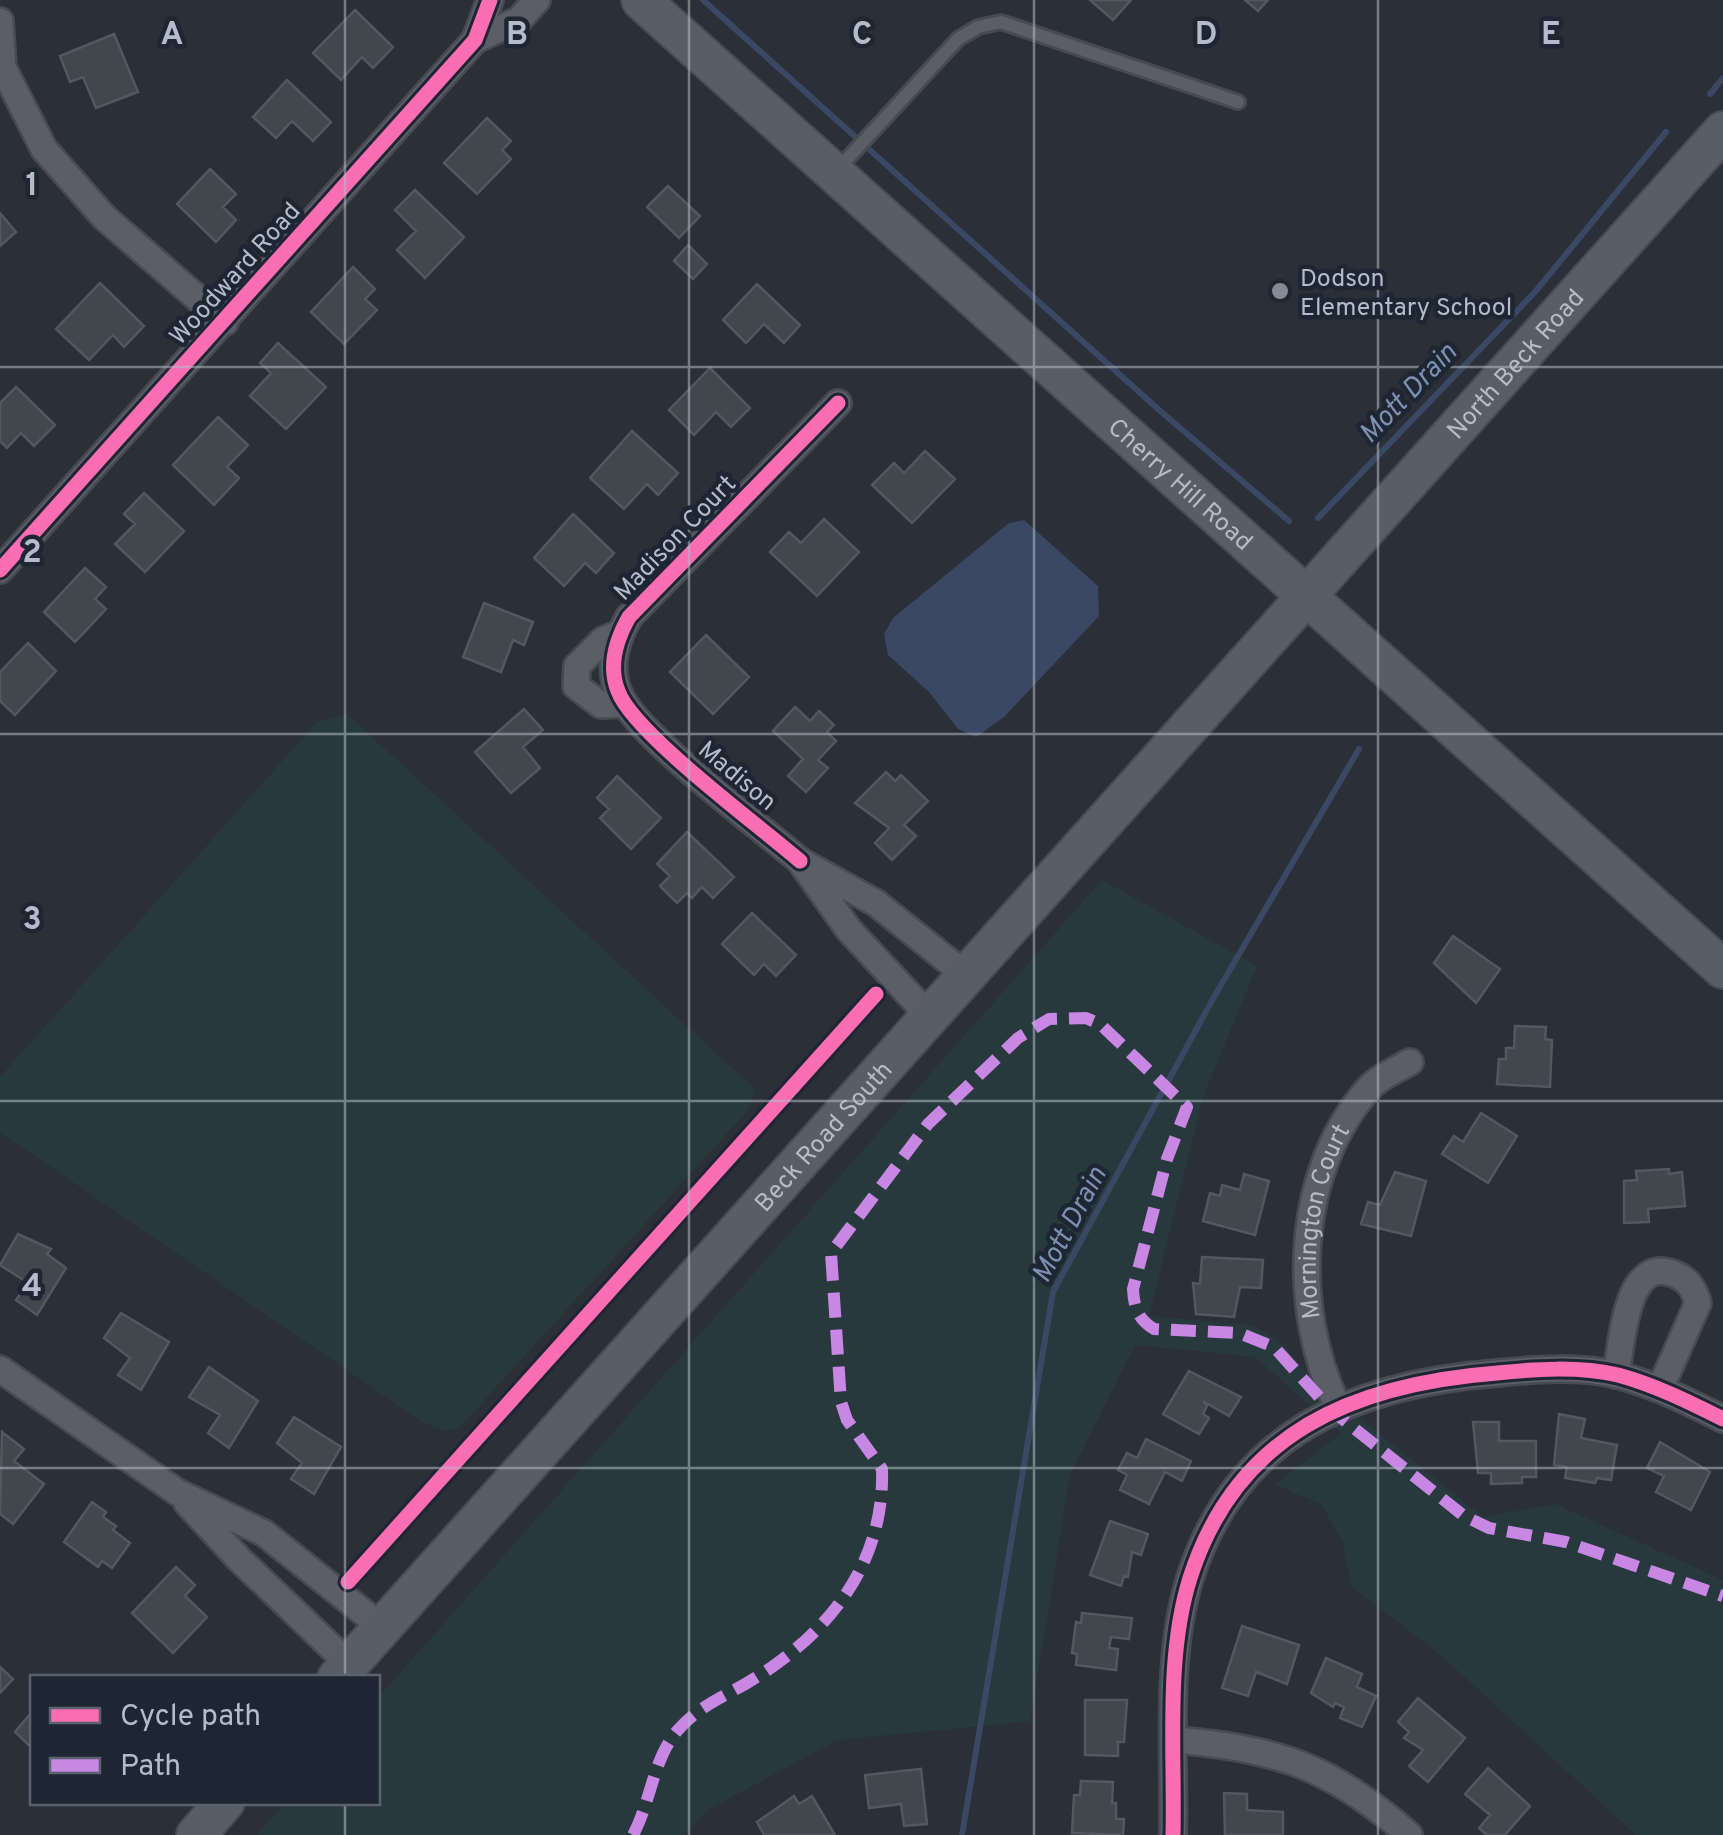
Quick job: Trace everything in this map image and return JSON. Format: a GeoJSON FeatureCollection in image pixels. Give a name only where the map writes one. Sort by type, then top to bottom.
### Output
{"type":"FeatureCollection","features":[{"type":"Feature","properties":{"kind":"main road","name":"Cherry Hill Road"},"geometry":{"type":"LineString","coordinates":[[641,0],[1723,969]]}},
{"type":"Feature","properties":{"kind":"main road","name":"North Beck Road"},"geometry":{"type":"LineString","coordinates":[[1309,596],[1723,131]]}},
{"type":"Feature","properties":{"kind":"main road","name":"Beck Road South"},"geometry":{"type":"LineString","coordinates":[[343,1671],[1309,596]]}},
{"type":"Feature","properties":{"kind":"main road"},"geometry":{"type":"LineString","coordinates":[[196,1835],[222,1805]]}},
{"type":"Feature","properties":{"kind":"street","name":"Woodward Road"},"geometry":{"type":"LineString","coordinates":[[0,570],[475,40],[490,0]]}},
{"type":"Feature","properties":{"kind":"street","name":"Woodward Road"},"geometry":{"type":"LineString","coordinates":[[475,40],[519,20],[537,0]]}},
{"type":"Feature","properties":{"kind":"street"},"geometry":{"type":"LineString","coordinates":[[0,21],[3,68],[44,149],[104,217],[225,322]]}},
{"type":"Feature","properties":{"kind":"street","name":"Madison Court"},"geometry":{"type":"LineString","coordinates":[[642,727],[624,704],[614,673],[620,633],[629,617],[838,404]]}},
{"type":"Feature","properties":{"kind":"street"},"geometry":{"type":"LineString","coordinates":[[620,633],[588,652],[576,674],[576,686],[585,697],[601,705],[624,704]]}},
{"type":"Feature","properties":{"kind":"street","name":"Madison"},"geometry":{"type":"LineString","coordinates":[[642,727],[800,861],[876,903],[967,976]]}},
{"type":"Feature","properties":{"kind":"street","name":"Madison"},"geometry":{"type":"LineString","coordinates":[[800,861],[849,930],[930,1017]]}},
{"type":"Feature","properties":{"kind":"street","name":"Mornington Court"},"geometry":{"type":"LineString","coordinates":[[1337,1406],[1315,1349],[1306,1301],[1312,1214],[1335,1147],[1372,1085],[1410,1062]]}},
{"type":"Feature","properties":{"kind":"street"},"geometry":{"type":"LineString","coordinates":[[1616,1375],[1633,1292],[1650,1274],[1669,1272],[1688,1282],[1698,1303],[1692,1327],[1660,1389]]}},
{"type":"Feature","properties":{"kind":"street"},"geometry":{"type":"LineString","coordinates":[[0,1370],[177,1492],[264,1533],[383,1628]]}},
{"type":"Feature","properties":{"kind":"street"},"geometry":{"type":"LineString","coordinates":[[1173,1835],[1180,1620],[1206,1538],[1226,1504],[1260,1463],[1337,1406],[1406,1384],[1462,1376],[1555,1370],[1616,1375],[1660,1389],[1723,1419]]}},
{"type":"Feature","properties":{"kind":"street"},"geometry":{"type":"LineString","coordinates":[[177,1492],[343,1671]]}},
{"type":"Feature","properties":{"kind":"street"},"geometry":{"type":"LineString","coordinates":[[1175,1740],[1235,1745],[1316,1768],[1352,1788],[1409,1835]]}},
{"type":"Feature","properties":{"kind":"lane"},"geometry":{"type":"LineString","coordinates":[[835,172],[958,39],[978,27],[1001,22],[1238,102]]}},
{"type":"Feature","properties":{"kind":"shaded area"},"geometry":{"type":"Polygon","coordinates":[[[347,714],[755,1089],[749,1109],[459,1428],[445,1431],[424,1423],[0,1132],[0,1077],[318,721],[347,714]]]}},
{"type":"Feature","properties":{"kind":"shaded area"},"geometry":{"type":"Polygon","coordinates":[[[1102,880],[1257,966],[1203,1097],[1149,1316],[1252,1325],[1278,1340],[1314,1381],[1483,1517],[1555,1504],[1723,1580],[1723,1835],[1636,1835],[1443,1657],[1351,1586],[1343,1542],[1321,1504],[1275,1485],[1341,1433],[1255,1357],[1135,1345],[1070,1475],[1030,1721],[837,1740],[708,1810],[684,1835],[257,1835],[283,1805],[380,1805],[380,1696],[1102,880]]]}},
{"type":"Feature","properties":{"kind":"water"},"geometry":{"type":"Polygon","coordinates":[[[1024,520],[1098,586],[1099,616],[1004,717],[976,737],[958,729],[929,692],[888,655],[884,634],[893,618],[1009,523],[1024,520]]]}},
{"type":"Feature","properties":{"kind":"building"},"geometry":{"type":"Polygon","coordinates":[[[1090,0],[1131,0],[1113,20],[1090,0]]]}},
{"type":"Feature","properties":{"kind":"building"},"geometry":{"type":"Polygon","coordinates":[[[1245,0],[1268,0],[1258,11],[1245,0]]]}},
{"type":"Feature","properties":{"kind":"building"},"geometry":{"type":"Polygon","coordinates":[[[355,10],[393,47],[373,68],[362,57],[341,80],[313,53],[355,10]]]}},
{"type":"Feature","properties":{"kind":"building"},"geometry":{"type":"Polygon","coordinates":[[[114,34],[138,92],[96,108],[83,77],[70,82],[60,56],[114,34]]]}},
{"type":"Feature","properties":{"kind":"building"},"geometry":{"type":"Polygon","coordinates":[[[287,80],[331,122],[313,141],[292,121],[276,138],[253,117],[287,80]]]}},
{"type":"Feature","properties":{"kind":"building"},"geometry":{"type":"Polygon","coordinates":[[[487,118],[511,141],[502,150],[511,159],[477,194],[444,163],[487,118]]]}},
{"type":"Feature","properties":{"kind":"building"},"geometry":{"type":"Polygon","coordinates":[[[210,169],[236,194],[223,207],[236,220],[216,242],[177,204],[210,169]]]}},
{"type":"Feature","properties":{"kind":"building"},"geometry":{"type":"Polygon","coordinates":[[[668,186],[700,216],[679,238],[647,207],[668,186]]]}},
{"type":"Feature","properties":{"kind":"building"},"geometry":{"type":"Polygon","coordinates":[[[415,190],[464,237],[425,278],[397,250],[416,231],[395,210],[415,190]]]}},
{"type":"Feature","properties":{"kind":"building"},"geometry":{"type":"Polygon","coordinates":[[[0,213],[16,232],[0,246],[0,213]]]}},
{"type":"Feature","properties":{"kind":"building"},"geometry":{"type":"Polygon","coordinates":[[[688,245],[707,264],[693,279],[674,261],[688,245]]]}},
{"type":"Feature","properties":{"kind":"building"},"geometry":{"type":"Polygon","coordinates":[[[353,267],[375,289],[365,299],[377,310],[344,344],[311,312],[353,267]]]}},
{"type":"Feature","properties":{"kind":"building"},"geometry":{"type":"Polygon","coordinates":[[[100,283],[144,326],[124,347],[113,335],[89,360],[56,329],[100,283]]]}},
{"type":"Feature","properties":{"kind":"building"},"geometry":{"type":"Polygon","coordinates":[[[757,284],[800,325],[784,343],[764,324],[746,343],[723,320],[757,284]]]}},
{"type":"Feature","properties":{"kind":"building"},"geometry":{"type":"Polygon","coordinates":[[[278,343],[326,387],[286,429],[250,396],[271,373],[260,363],[278,343]]]}},
{"type":"Feature","properties":{"kind":"building"},"geometry":{"type":"Polygon","coordinates":[[[710,368],[750,408],[731,427],[716,412],[694,435],[669,410],[710,368]]]}},
{"type":"Feature","properties":{"kind":"building"},"geometry":{"type":"Polygon","coordinates":[[[16,387],[55,425],[34,446],[21,433],[7,448],[0,441],[0,403],[16,387]]]}},
{"type":"Feature","properties":{"kind":"building"},"geometry":{"type":"Polygon","coordinates":[[[218,417],[248,445],[227,467],[239,478],[214,505],[173,465],[218,417]]]}},
{"type":"Feature","properties":{"kind":"building"},"geometry":{"type":"Polygon","coordinates":[[[632,431],[678,473],[658,495],[647,484],[624,509],[590,478],[632,431]]]}},
{"type":"Feature","properties":{"kind":"building"},"geometry":{"type":"Polygon","coordinates":[[[925,451],[955,479],[912,523],[872,485],[894,463],[904,473],[925,451]]]}},
{"type":"Feature","properties":{"kind":"building"},"geometry":{"type":"Polygon","coordinates":[[[144,493],[184,531],[145,572],[115,544],[135,524],[124,514],[144,493]]]}},
{"type":"Feature","properties":{"kind":"building"},"geometry":{"type":"Polygon","coordinates":[[[573,514],[614,553],[596,573],[585,563],[564,586],[534,558],[573,514]]]}},
{"type":"Feature","properties":{"kind":"building"},"geometry":{"type":"Polygon","coordinates":[[[824,519],[859,552],[817,596],[770,552],[789,532],[801,543],[824,519]]]}},
{"type":"Feature","properties":{"kind":"building"},"geometry":{"type":"Polygon","coordinates":[[[85,568],[106,587],[95,599],[106,609],[75,642],[44,612],[85,568]]]}},
{"type":"Feature","properties":{"kind":"building"},"geometry":{"type":"Polygon","coordinates":[[[484,603],[533,622],[524,645],[513,640],[501,672],[463,657],[484,603]]]}},
{"type":"Feature","properties":{"kind":"building"},"geometry":{"type":"Polygon","coordinates":[[[706,635],[749,677],[713,714],[670,672],[706,635]]]}},
{"type":"Feature","properties":{"kind":"building"},"geometry":{"type":"Polygon","coordinates":[[[28,643],[56,671],[15,715],[0,701],[0,672],[28,643]]]}},
{"type":"Feature","properties":{"kind":"building"},"geometry":{"type":"Polygon","coordinates":[[[795,707],[810,721],[819,711],[834,725],[827,732],[836,741],[818,760],[828,768],[806,792],[788,776],[803,759],[773,731],[795,707]]]}},
{"type":"Feature","properties":{"kind":"building"},"geometry":{"type":"Polygon","coordinates":[[[524,709],[543,730],[523,747],[540,768],[511,793],[475,752],[524,709]]]}},
{"type":"Feature","properties":{"kind":"building"},"geometry":{"type":"Polygon","coordinates":[[[886,772],[895,781],[901,775],[928,801],[904,825],[916,836],[892,860],[875,843],[889,828],[855,803],[886,772]]]}},
{"type":"Feature","properties":{"kind":"building"},"geometry":{"type":"Polygon","coordinates":[[[617,776],[661,818],[631,849],[600,818],[609,809],[597,798],[617,776]]]}},
{"type":"Feature","properties":{"kind":"building"},"geometry":{"type":"Polygon","coordinates":[[[687,832],[734,877],[713,898],[702,887],[692,898],[687,893],[677,903],[660,886],[670,876],[657,864],[687,832]]]}},
{"type":"Feature","properties":{"kind":"building"},"geometry":{"type":"Polygon","coordinates":[[[752,913],[796,955],[776,976],[764,964],[754,975],[722,944],[752,913]]]}},
{"type":"Feature","properties":{"kind":"building"},"geometry":{"type":"Polygon","coordinates":[[[1453,936],[1500,969],[1476,1003],[1434,963],[1453,936]]]}},
{"type":"Feature","properties":{"kind":"building"},"geometry":{"type":"Polygon","coordinates":[[[1515,1026],[1546,1027],[1545,1039],[1552,1040],[1550,1087],[1497,1084],[1499,1059],[1506,1059],[1506,1048],[1514,1048],[1515,1026]]]}},
{"type":"Feature","properties":{"kind":"building"},"geometry":{"type":"Polygon","coordinates":[[[1481,1113],[1517,1136],[1488,1183],[1442,1154],[1454,1136],[1463,1142],[1481,1113]]]}},
{"type":"Feature","properties":{"kind":"building"},"geometry":{"type":"Polygon","coordinates":[[[1669,1169],[1669,1174],[1682,1172],[1685,1206],[1648,1209],[1649,1222],[1624,1223],[1624,1181],[1637,1180],[1636,1171],[1669,1169]]]}},
{"type":"Feature","properties":{"kind":"building"},"geometry":{"type":"Polygon","coordinates":[[[1395,1172],[1426,1181],[1411,1236],[1361,1224],[1368,1202],[1380,1205],[1395,1172]]]}},
{"type":"Feature","properties":{"kind":"building"},"geometry":{"type":"Polygon","coordinates":[[[1244,1174],[1269,1181],[1255,1235],[1203,1221],[1210,1193],[1220,1196],[1222,1185],[1240,1190],[1244,1174]]]}},
{"type":"Feature","properties":{"kind":"building"},"geometry":{"type":"Polygon","coordinates":[[[18,1234],[51,1249],[47,1254],[66,1268],[37,1315],[16,1300],[28,1283],[0,1265],[18,1234]]]}},
{"type":"Feature","properties":{"kind":"building"},"geometry":{"type":"Polygon","coordinates":[[[1202,1257],[1263,1260],[1261,1288],[1240,1287],[1234,1317],[1196,1314],[1193,1283],[1200,1284],[1202,1257]]]}},
{"type":"Feature","properties":{"kind":"building"},"geometry":{"type":"Polygon","coordinates":[[[121,1313],[169,1342],[141,1390],[118,1375],[130,1358],[104,1338],[121,1313]]]}},
{"type":"Feature","properties":{"kind":"building"},"geometry":{"type":"Polygon","coordinates":[[[209,1367],[258,1401],[229,1448],[208,1433],[220,1415],[189,1397],[209,1367]]]}},
{"type":"Feature","properties":{"kind":"building"},"geometry":{"type":"Polygon","coordinates":[[[1189,1371],[1241,1397],[1229,1416],[1203,1401],[1207,1406],[1203,1414],[1209,1418],[1199,1434],[1163,1414],[1189,1371]]]}},
{"type":"Feature","properties":{"kind":"building"},"geometry":{"type":"Polygon","coordinates":[[[1559,1414],[1585,1419],[1581,1438],[1617,1445],[1611,1480],[1597,1478],[1595,1483],[1565,1478],[1567,1467],[1554,1465],[1559,1414]]]}},
{"type":"Feature","properties":{"kind":"building"},"geometry":{"type":"Polygon","coordinates":[[[294,1417],[341,1447],[314,1494],[291,1479],[302,1463],[277,1443],[294,1417]]]}},
{"type":"Feature","properties":{"kind":"building"},"geometry":{"type":"Polygon","coordinates":[[[1473,1422],[1499,1422],[1499,1441],[1536,1441],[1536,1477],[1522,1477],[1522,1483],[1491,1484],[1491,1473],[1478,1473],[1473,1422]]]}},
{"type":"Feature","properties":{"kind":"building"},"geometry":{"type":"Polygon","coordinates":[[[2,1432],[24,1449],[14,1461],[44,1484],[13,1524],[0,1514],[2,1432]]]}},
{"type":"Feature","properties":{"kind":"building"},"geometry":{"type":"Polygon","coordinates":[[[1146,1439],[1191,1461],[1182,1481],[1165,1472],[1149,1504],[1120,1490],[1127,1475],[1118,1470],[1127,1453],[1137,1458],[1146,1439]]]}},
{"type":"Feature","properties":{"kind":"building"},"geometry":{"type":"Polygon","coordinates":[[[1660,1442],[1710,1472],[1691,1510],[1656,1492],[1664,1476],[1647,1468],[1660,1442]]]}},
{"type":"Feature","properties":{"kind":"building"},"geometry":{"type":"Polygon","coordinates":[[[92,1502],[106,1512],[103,1517],[116,1526],[113,1530],[130,1543],[112,1568],[102,1561],[98,1567],[64,1542],[92,1502]]]}},
{"type":"Feature","properties":{"kind":"building"},"geometry":{"type":"Polygon","coordinates":[[[1110,1521],[1148,1534],[1141,1555],[1132,1552],[1128,1577],[1124,1576],[1121,1586],[1090,1575],[1110,1521]]]}},
{"type":"Feature","properties":{"kind":"building"},"geometry":{"type":"Polygon","coordinates":[[[176,1567],[195,1585],[185,1596],[207,1617],[173,1653],[132,1613],[176,1567]]]}},
{"type":"Feature","properties":{"kind":"building"},"geometry":{"type":"Polygon","coordinates":[[[1082,1613],[1132,1618],[1129,1639],[1111,1637],[1109,1648],[1118,1649],[1116,1670],[1076,1665],[1077,1654],[1072,1653],[1076,1622],[1081,1623],[1082,1613]]]}},
{"type":"Feature","properties":{"kind":"building"},"geometry":{"type":"Polygon","coordinates":[[[1242,1626],[1299,1645],[1287,1684],[1256,1672],[1248,1696],[1222,1688],[1242,1626]]]}},
{"type":"Feature","properties":{"kind":"building"},"geometry":{"type":"Polygon","coordinates":[[[1326,1658],[1362,1674],[1357,1687],[1376,1696],[1362,1727],[1340,1718],[1344,1707],[1335,1703],[1333,1707],[1311,1693],[1326,1658]]]}},
{"type":"Feature","properties":{"kind":"building"},"geometry":{"type":"Polygon","coordinates":[[[0,1667],[13,1679],[0,1693],[0,1667]]]}},
{"type":"Feature","properties":{"kind":"building"},"geometry":{"type":"Polygon","coordinates":[[[1418,1698],[1465,1738],[1428,1782],[1409,1766],[1423,1750],[1404,1738],[1409,1732],[1398,1722],[1418,1698]]]}},
{"type":"Feature","properties":{"kind":"building"},"geometry":{"type":"Polygon","coordinates":[[[1085,1700],[1127,1700],[1124,1742],[1118,1742],[1118,1756],[1085,1755],[1085,1700]]]}},
{"type":"Feature","properties":{"kind":"building"},"geometry":{"type":"Polygon","coordinates":[[[30,1714],[30,1746],[15,1732],[30,1714]]]}},
{"type":"Feature","properties":{"kind":"building"},"geometry":{"type":"Polygon","coordinates":[[[1488,1768],[1530,1806],[1505,1835],[1487,1835],[1479,1828],[1490,1815],[1465,1794],[1488,1768]]]}},
{"type":"Feature","properties":{"kind":"building"},"geometry":{"type":"Polygon","coordinates":[[[921,1769],[927,1824],[904,1826],[901,1804],[869,1808],[865,1775],[921,1769]]]}},
{"type":"Feature","properties":{"kind":"building"},"geometry":{"type":"Polygon","coordinates":[[[1081,1781],[1113,1782],[1112,1803],[1116,1803],[1116,1819],[1124,1819],[1123,1835],[1072,1833],[1074,1795],[1080,1795],[1081,1781]]]}},
{"type":"Feature","properties":{"kind":"building"},"geometry":{"type":"Polygon","coordinates":[[[1224,1793],[1247,1794],[1247,1810],[1283,1812],[1283,1835],[1225,1835],[1224,1793]]]}},
{"type":"Feature","properties":{"kind":"building"},"geometry":{"type":"Polygon","coordinates":[[[794,1796],[799,1804],[812,1796],[835,1835],[764,1835],[757,1822],[794,1796]]]}},
{"type":"Feature","properties":{"kind":"waterway"},"geometry":{"type":"LineString","coordinates":[[703,0],[1158,409],[1289,521]]}},
{"type":"Feature","properties":{"kind":"waterway","name":"Mott Drain"},"geometry":{"type":"LineString","coordinates":[[1710,94],[1723,78]]}},
{"type":"Feature","properties":{"kind":"waterway","name":"Mott Drain"},"geometry":{"type":"LineString","coordinates":[[1318,518],[1535,292],[1666,132]]}},
{"type":"Feature","properties":{"kind":"waterway","name":"Mott Drain"},"geometry":{"type":"LineString","coordinates":[[962,1835],[1053,1292],[1214,997],[1359,749]]}},
{"type":"Feature","properties":{"kind":"marked path"},"geometry":{"type":"LineString","coordinates":[[633,1835],[663,1754],[678,1730],[702,1709],[776,1664],[826,1620],[862,1567],[873,1536],[882,1469],[847,1420],[841,1402],[831,1253],[928,1124],[1018,1038],[1049,1019],[1086,1018],[1100,1024],[1187,1107],[1167,1159],[1133,1289],[1134,1302],[1144,1321],[1154,1329],[1239,1333],[1274,1347],[1330,1409],[1464,1516],[1489,1528],[1566,1542],[1723,1596]]}},
{"type":"Feature","properties":{"kind":"cycle path"},"geometry":{"type":"LineString","coordinates":[[0,570],[475,40],[490,0]]}},
{"type":"Feature","properties":{"kind":"cycle path"},"geometry":{"type":"LineString","coordinates":[[800,861],[647,730],[618,691],[614,663],[617,644],[629,617],[838,403]]}},
{"type":"Feature","properties":{"kind":"cycle path"},"geometry":{"type":"LineString","coordinates":[[348,1582],[876,994]]}},
{"type":"Feature","properties":{"kind":"cycle path"},"geometry":{"type":"LineString","coordinates":[[1173,1835],[1174,1673],[1182,1609],[1211,1527],[1238,1485],[1271,1451],[1308,1424],[1350,1404],[1396,1389],[1527,1370],[1573,1369],[1618,1375],[1723,1419]]}},
{"type":"Feature","properties":{"kind":"place","name":"Dodson Elementary School"},"geometry":{"type":"Point","coordinates":[1280,291]}}]}
